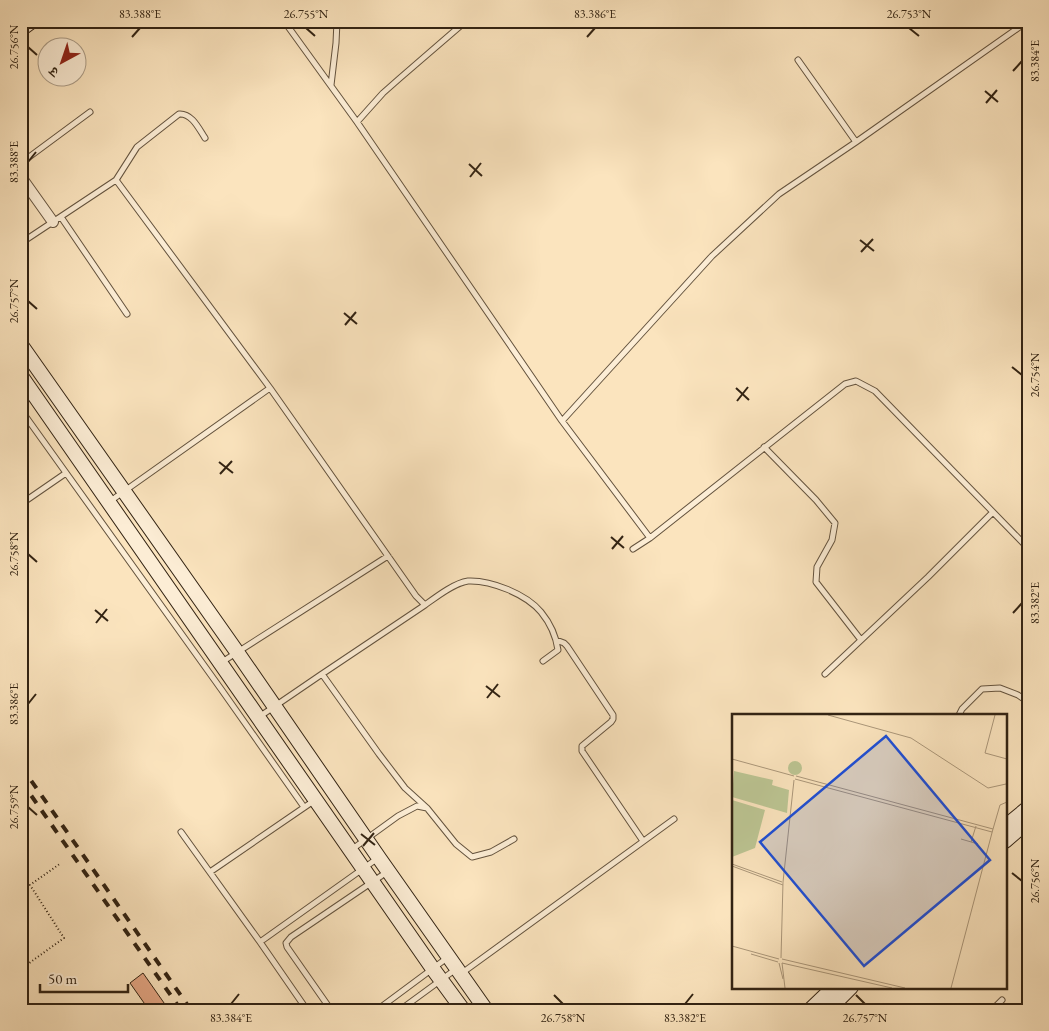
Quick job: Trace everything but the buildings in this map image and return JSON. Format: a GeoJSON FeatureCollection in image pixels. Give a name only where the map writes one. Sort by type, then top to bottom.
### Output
{"type":"FeatureCollection","features":[{"type":"Feature","properties":{"kind":"street"},"geometry":{"type":"LineString","coordinates":[[21,29],[32,21]]}},
{"type":"Feature","properties":{"kind":"street"},"geometry":{"type":"LineString","coordinates":[[21,177],[57,220]]}},
{"type":"Feature","properties":{"kind":"street"},"geometry":{"type":"LineString","coordinates":[[21,346],[26,361],[124,491],[486,1010]]}},
{"type":"Feature","properties":{"kind":"street"},"geometry":{"type":"LineString","coordinates":[[21,376],[259,718],[310,803],[351,850],[463,1010]]}},
{"type":"Feature","properties":{"kind":"street"},"geometry":{"type":"LineString","coordinates":[[1006,838],[1014,823],[1028,808]]}},
{"type":"Feature","properties":{"kind":"street"},"geometry":{"type":"LineString","coordinates":[[810,1010],[833,988]]}},
{"type":"Feature","properties":{"kind":"street"},"geometry":{"type":"LineString","coordinates":[[828,1010],[850,988]]}},
{"type":"Feature","properties":{"kind":"lane"},"geometry":{"type":"LineString","coordinates":[[284,21],[357,122],[562,421],[650,538]]}},
{"type":"Feature","properties":{"kind":"lane"},"geometry":{"type":"LineString","coordinates":[[331,86],[337,21]]}},
{"type":"Feature","properties":{"kind":"lane"},"geometry":{"type":"LineString","coordinates":[[357,122],[394,83],[466,21]]}},
{"type":"Feature","properties":{"kind":"lane"},"geometry":{"type":"LineString","coordinates":[[562,421],[712,256],[779,194],[1028,21]]}},
{"type":"Feature","properties":{"kind":"lane"},"geometry":{"type":"LineString","coordinates":[[798,60],[856,142]]}},
{"type":"Feature","properties":{"kind":"lane"},"geometry":{"type":"LineString","coordinates":[[21,163],[90,112]]}},
{"type":"Feature","properties":{"kind":"lane"},"geometry":{"type":"LineString","coordinates":[[21,243],[116,180],[137,147],[179,114],[189,116],[205,138]]}},
{"type":"Feature","properties":{"kind":"lane"},"geometry":{"type":"LineString","coordinates":[[116,180],[270,388],[416,596],[425,605]]}},
{"type":"Feature","properties":{"kind":"lane"},"geometry":{"type":"LineString","coordinates":[[57,220],[127,314]]}},
{"type":"Feature","properties":{"kind":"lane"},"geometry":{"type":"LineString","coordinates":[[633,549],[650,538],[845,384],[856,381],[875,391],[1028,548]]}},
{"type":"Feature","properties":{"kind":"lane"},"geometry":{"type":"LineString","coordinates":[[108,502],[270,388]]}},
{"type":"Feature","properties":{"kind":"lane"},"geometry":{"type":"LineString","coordinates":[[21,410],[221,689],[310,803],[210,872]]}},
{"type":"Feature","properties":{"kind":"lane"},"geometry":{"type":"LineString","coordinates":[[764,447],[816,500],[835,523],[832,540],[817,567],[816,582],[861,640]]}},
{"type":"Feature","properties":{"kind":"lane"},"geometry":{"type":"LineString","coordinates":[[21,504],[66,473]]}},
{"type":"Feature","properties":{"kind":"lane"},"geometry":{"type":"LineString","coordinates":[[825,674],[928,577],[992,512]]}},
{"type":"Feature","properties":{"kind":"lane"},"geometry":{"type":"LineString","coordinates":[[220,663],[388,556]]}},
{"type":"Feature","properties":{"kind":"lane"},"geometry":{"type":"LineString","coordinates":[[259,718],[446,590],[467,581],[499,586],[523,597],[540,611],[556,637],[558,650],[543,661]]}},
{"type":"Feature","properties":{"kind":"lane"},"geometry":{"type":"LineString","coordinates":[[556,640],[568,646],[613,715],[612,722],[582,746],[582,751],[643,841]]}},
{"type":"Feature","properties":{"kind":"lane"},"geometry":{"type":"LineString","coordinates":[[322,674],[405,788],[427,808],[456,844],[472,857],[491,852],[514,839]]}},
{"type":"Feature","properties":{"kind":"lane"},"geometry":{"type":"LineString","coordinates":[[960,714],[982,689],[1000,688],[1018,695],[1028,702]]}},
{"type":"Feature","properties":{"kind":"lane"},"geometry":{"type":"LineString","coordinates":[[351,850],[398,816],[417,806],[427,808]]}},
{"type":"Feature","properties":{"kind":"lane"},"geometry":{"type":"LineString","coordinates":[[377,1010],[437,974],[459,971],[674,819]]}},
{"type":"Feature","properties":{"kind":"lane"},"geometry":{"type":"LineString","coordinates":[[181,832],[307,1010]]}},
{"type":"Feature","properties":{"kind":"lane"},"geometry":{"type":"LineString","coordinates":[[260,942],[379,858]]}},
{"type":"Feature","properties":{"kind":"lane"},"geometry":{"type":"LineString","coordinates":[[331,1010],[286,943],[291,937],[388,871]]}},
{"type":"Feature","properties":{"kind":"lane"},"geometry":{"type":"LineString","coordinates":[[400,1010],[437,974],[449,957]]}},
{"type":"Feature","properties":{"kind":"lane"},"geometry":{"type":"LineString","coordinates":[[992,1010],[1002,1000]]}},
{"type":"Feature","properties":{"kind":"path"},"geometry":{"type":"LineString","coordinates":[[21,969],[64,938],[30,885],[61,863]]}},
{"type":"Feature","properties":{"kind":"railway"},"geometry":{"type":"LineString","coordinates":[[21,766],[191,1010]]}},
{"type":"Feature","properties":{"kind":"railway"},"geometry":{"type":"LineString","coordinates":[[21,781],[181,1010]]}}]}
